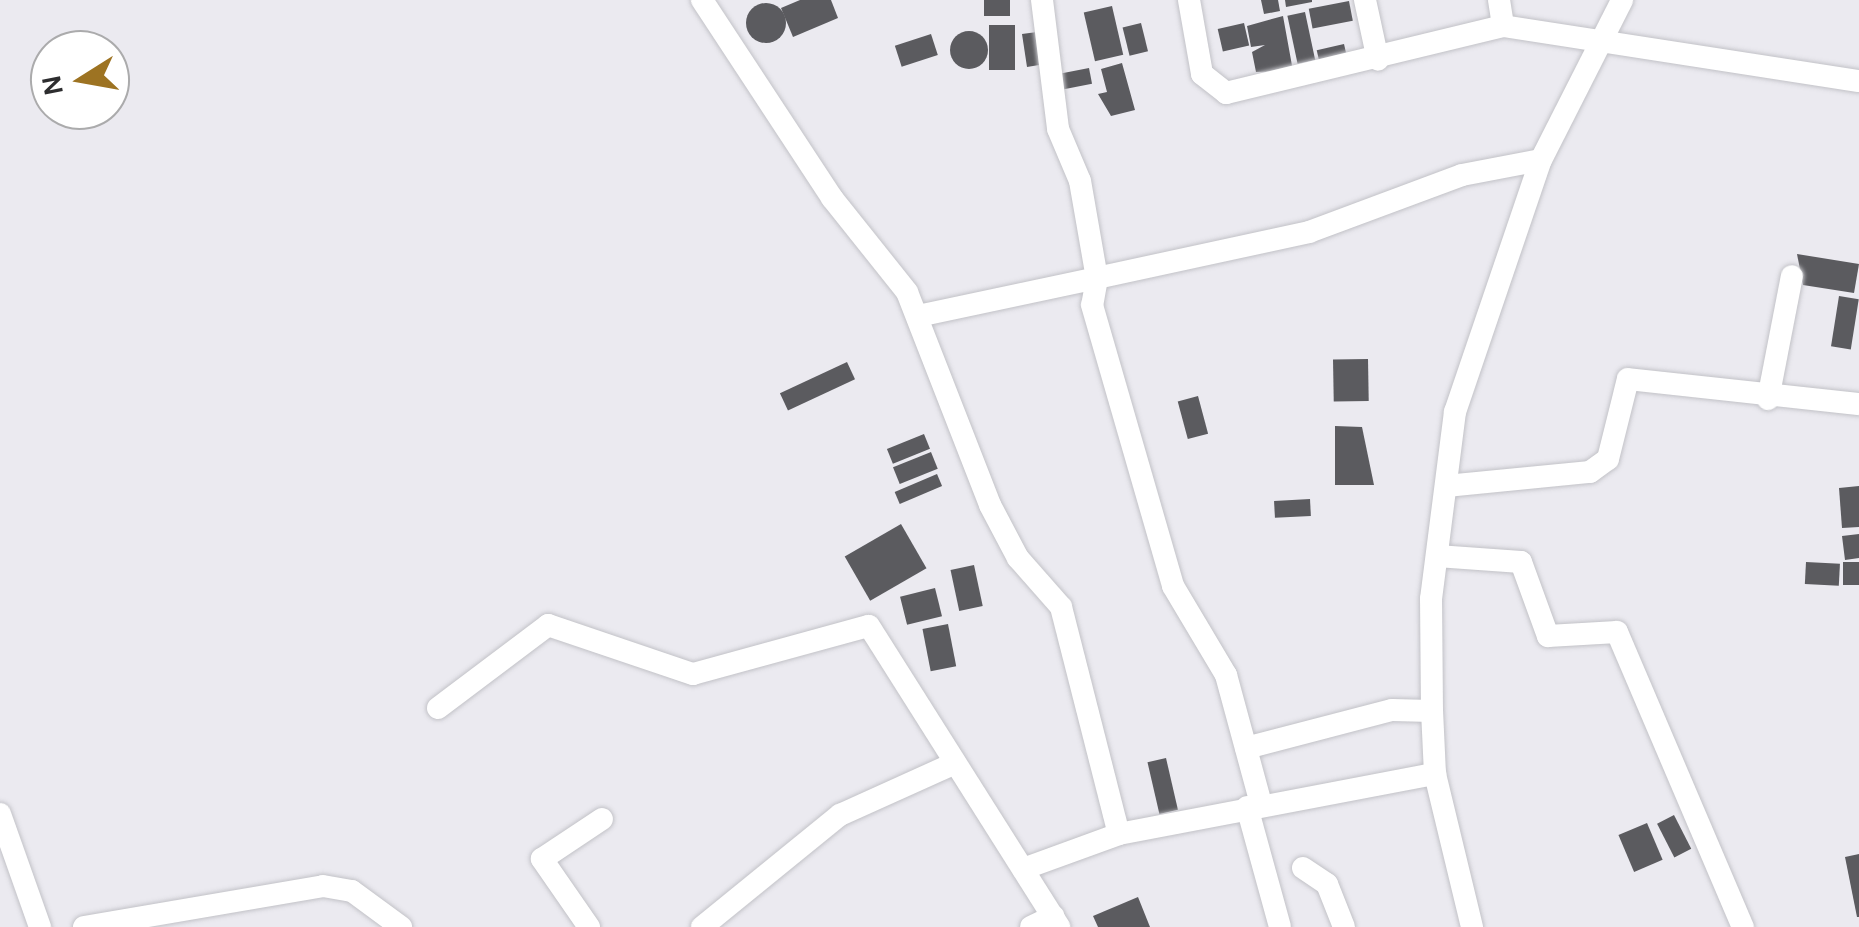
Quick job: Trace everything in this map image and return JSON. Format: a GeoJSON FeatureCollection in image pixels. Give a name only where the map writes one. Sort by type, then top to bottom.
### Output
{"type":"FeatureCollection","features":[{"type":"Feature","properties":{"kind":"street"},"geometry":{"type":"LineString","coordinates":[[702,0],[918,316],[990,506],[1065,617],[1119,834]]}},
{"type":"Feature","properties":{"kind":"street"},"geometry":{"type":"LineString","coordinates":[[1042,0],[1058,129],[1080,181],[1097,278],[1095,318],[1173,586],[1226,674],[1246,748],[1280,927]]}},
{"type":"Feature","properties":{"kind":"street"},"geometry":{"type":"LineString","coordinates":[[1189,0],[1212,89],[1378,60],[1503,26],[1601,47],[1859,81]]}},
{"type":"Feature","properties":{"kind":"street"},"geometry":{"type":"LineString","coordinates":[[1365,0],[1378,60]]}},
{"type":"Feature","properties":{"kind":"street"},"geometry":{"type":"LineString","coordinates":[[1499,0],[1503,26]]}},
{"type":"Feature","properties":{"kind":"street"},"geometry":{"type":"LineString","coordinates":[[1472,927],[1435,774],[1432,711],[1436,556],[1446,486],[1483,314],[1542,160],[1622,0]]}},
{"type":"Feature","properties":{"kind":"street"},"geometry":{"type":"LineString","coordinates":[[918,316],[1310,232],[1462,175],[1542,160]]}},
{"type":"Feature","properties":{"kind":"street"},"geometry":{"type":"LineString","coordinates":[[1768,400],[1792,276]]}},
{"type":"Feature","properties":{"kind":"street"},"geometry":{"type":"LineString","coordinates":[[1446,486],[1590,472],[1608,459],[1628,379],[1768,400],[1859,404]]}},
{"type":"Feature","properties":{"kind":"street"},"geometry":{"type":"LineString","coordinates":[[1436,556],[1521,562],[1548,636],[1617,632],[1743,927]]}},
{"type":"Feature","properties":{"kind":"street"},"geometry":{"type":"LineString","coordinates":[[438,708],[548,625],[693,674],[870,626],[1057,922],[1031,927]]}},
{"type":"Feature","properties":{"kind":"street"},"geometry":{"type":"LineString","coordinates":[[1246,748],[1392,710],[1432,711]]}},
{"type":"Feature","properties":{"kind":"street"},"geometry":{"type":"LineString","coordinates":[[702,927],[840,815],[955,763]]}},
{"type":"Feature","properties":{"kind":"street"},"geometry":{"type":"LineString","coordinates":[[1024,869],[1119,834],[1435,774]]}},
{"type":"Feature","properties":{"kind":"street"},"geometry":{"type":"LineString","coordinates":[[0,814],[40,927]]}},
{"type":"Feature","properties":{"kind":"street"},"geometry":{"type":"LineString","coordinates":[[589,927],[542,859],[602,819]]}},
{"type":"Feature","properties":{"kind":"street"},"geometry":{"type":"LineString","coordinates":[[1303,868],[1328,884],[1344,927]]}},
{"type":"Feature","properties":{"kind":"street"},"geometry":{"type":"LineString","coordinates":[[84,927],[323,886],[352,891],[401,927]]}},
{"type":"Feature","properties":{"kind":"building"},"geometry":{"type":"Polygon","coordinates":[[[800,0],[831,0],[838,18],[793,37],[781,8],[800,0]]]}},
{"type":"Feature","properties":{"kind":"building"},"geometry":{"type":"Polygon","coordinates":[[[984,0],[1010,0],[1010,16],[984,16],[984,0]]]}},
{"type":"Feature","properties":{"kind":"building"},"geometry":{"type":"Polygon","coordinates":[[[1261,0],[1278,0],[1280,11],[1264,14],[1261,0]]]}},
{"type":"Feature","properties":{"kind":"building"},"geometry":{"type":"Polygon","coordinates":[[[1285,0],[1312,0],[1312,2],[1286,7],[1285,0]]]}},
{"type":"Feature","properties":{"kind":"building"},"geometry":{"type":"Polygon","coordinates":[[[1349,1],[1353,21],[1313,28],[1309,9],[1349,1]]]}},
{"type":"Feature","properties":{"kind":"building"},"geometry":{"type":"Polygon","coordinates":[[[766,3],[780,9],[786,23],[780,37],[766,43],[752,37],[746,23],[752,9],[766,3]]]}},
{"type":"Feature","properties":{"kind":"building"},"geometry":{"type":"Polygon","coordinates":[[[1112,6],[1123,55],[1095,61],[1084,13],[1112,6]]]}},
{"type":"Feature","properties":{"kind":"building"},"geometry":{"type":"Polygon","coordinates":[[[1305,12],[1315,60],[1298,64],[1287,16],[1305,12]]]}},
{"type":"Feature","properties":{"kind":"building"},"geometry":{"type":"Polygon","coordinates":[[[1283,16],[1293,71],[1256,72],[1252,52],[1265,45],[1251,47],[1247,26],[1283,16]]]}},
{"type":"Feature","properties":{"kind":"building"},"geometry":{"type":"Polygon","coordinates":[[[1141,23],[1148,51],[1130,56],[1123,28],[1141,23]]]}},
{"type":"Feature","properties":{"kind":"building"},"geometry":{"type":"Polygon","coordinates":[[[1244,23],[1249,45],[1223,51],[1218,29],[1244,23]]]}},
{"type":"Feature","properties":{"kind":"building"},"geometry":{"type":"Polygon","coordinates":[[[989,25],[1015,25],[1015,70],[989,70],[989,25]]]}},
{"type":"Feature","properties":{"kind":"building"},"geometry":{"type":"Polygon","coordinates":[[[969,31],[983,36],[988,50],[983,64],[969,69],[955,64],[950,50],[955,36],[969,31]]]}},
{"type":"Feature","properties":{"kind":"building"},"geometry":{"type":"Polygon","coordinates":[[[1037,32],[1039,65],[1027,67],[1022,34],[1037,32]]]}},
{"type":"Feature","properties":{"kind":"building"},"geometry":{"type":"Polygon","coordinates":[[[931,34],[938,55],[902,67],[895,46],[931,34]]]}},
{"type":"Feature","properties":{"kind":"building"},"geometry":{"type":"Polygon","coordinates":[[[1344,44],[1348,61],[1321,67],[1317,50],[1344,44]]]}},
{"type":"Feature","properties":{"kind":"building"},"geometry":{"type":"Polygon","coordinates":[[[1122,63],[1135,110],[1111,116],[1098,94],[1107,92],[1101,69],[1122,63]]]}},
{"type":"Feature","properties":{"kind":"building"},"geometry":{"type":"Polygon","coordinates":[[[1089,68],[1092,84],[1063,89],[1060,74],[1089,68]]]}},
{"type":"Feature","properties":{"kind":"building"},"geometry":{"type":"Polygon","coordinates":[[[1797,254],[1859,264],[1854,293],[1803,285],[1797,254]]]}},
{"type":"Feature","properties":{"kind":"building"},"geometry":{"type":"Polygon","coordinates":[[[1839,296],[1859,299],[1851,350],[1831,346],[1839,296]]]}},
{"type":"Feature","properties":{"kind":"building"},"geometry":{"type":"Polygon","coordinates":[[[1368,359],[1369,401],[1334,402],[1333,360],[1368,359]]]}},
{"type":"Feature","properties":{"kind":"building"},"geometry":{"type":"Polygon","coordinates":[[[847,362],[855,379],[788,410],[780,393],[847,362]]]}},
{"type":"Feature","properties":{"kind":"building"},"geometry":{"type":"Polygon","coordinates":[[[1198,396],[1208,434],[1188,439],[1178,401],[1198,396]]]}},
{"type":"Feature","properties":{"kind":"building"},"geometry":{"type":"Polygon","coordinates":[[[1335,426],[1362,427],[1374,485],[1335,485],[1335,426]]]}},
{"type":"Feature","properties":{"kind":"building"},"geometry":{"type":"Polygon","coordinates":[[[924,434],[930,449],[893,464],[887,449],[924,434]]]}},
{"type":"Feature","properties":{"kind":"building"},"geometry":{"type":"Polygon","coordinates":[[[931,452],[938,469],[900,484],[893,467],[931,452]]]}},
{"type":"Feature","properties":{"kind":"building"},"geometry":{"type":"Polygon","coordinates":[[[937,474],[942,486],[900,504],[895,492],[937,474]]]}},
{"type":"Feature","properties":{"kind":"building"},"geometry":{"type":"Polygon","coordinates":[[[1859,486],[1859,527],[1842,528],[1839,488],[1859,486]]]}},
{"type":"Feature","properties":{"kind":"building"},"geometry":{"type":"Polygon","coordinates":[[[1310,499],[1311,516],[1275,518],[1274,501],[1310,499]]]}},
{"type":"Feature","properties":{"kind":"building"},"geometry":{"type":"Polygon","coordinates":[[[901,524],[926,568],[870,601],[845,556],[901,524]]]}},
{"type":"Feature","properties":{"kind":"building"},"geometry":{"type":"Polygon","coordinates":[[[1859,534],[1859,558],[1845,560],[1842,536],[1859,534]]]}},
{"type":"Feature","properties":{"kind":"building"},"geometry":{"type":"Polygon","coordinates":[[[1806,562],[1840,564],[1839,586],[1805,584],[1806,562]]]}},
{"type":"Feature","properties":{"kind":"building"},"geometry":{"type":"Polygon","coordinates":[[[1843,562],[1859,562],[1859,585],[1843,585],[1843,562]]]}},
{"type":"Feature","properties":{"kind":"building"},"geometry":{"type":"Polygon","coordinates":[[[974,565],[983,606],[959,611],[951,570],[974,565]]]}},
{"type":"Feature","properties":{"kind":"building"},"geometry":{"type":"Polygon","coordinates":[[[935,588],[942,616],[907,625],[900,597],[935,588]]]}},
{"type":"Feature","properties":{"kind":"building"},"geometry":{"type":"Polygon","coordinates":[[[948,624],[956,666],[931,671],[922,629],[948,624]]]}},
{"type":"Feature","properties":{"kind":"building"},"geometry":{"type":"Polygon","coordinates":[[[1166,758],[1178,810],[1159,814],[1147,762],[1166,758]]]}},
{"type":"Feature","properties":{"kind":"building"},"geometry":{"type":"Polygon","coordinates":[[[1674,815],[1691,849],[1674,857],[1657,824],[1674,815]]]}},
{"type":"Feature","properties":{"kind":"building"},"geometry":{"type":"Polygon","coordinates":[[[1647,823],[1663,860],[1634,872],[1618,835],[1647,823]]]}},
{"type":"Feature","properties":{"kind":"building"},"geometry":{"type":"Polygon","coordinates":[[[1859,854],[1859,917],[1857,917],[1845,857],[1859,854]]]}},
{"type":"Feature","properties":{"kind":"building"},"geometry":{"type":"Polygon","coordinates":[[[1138,897],[1150,927],[1098,927],[1093,916],[1138,897]]]}}]}
